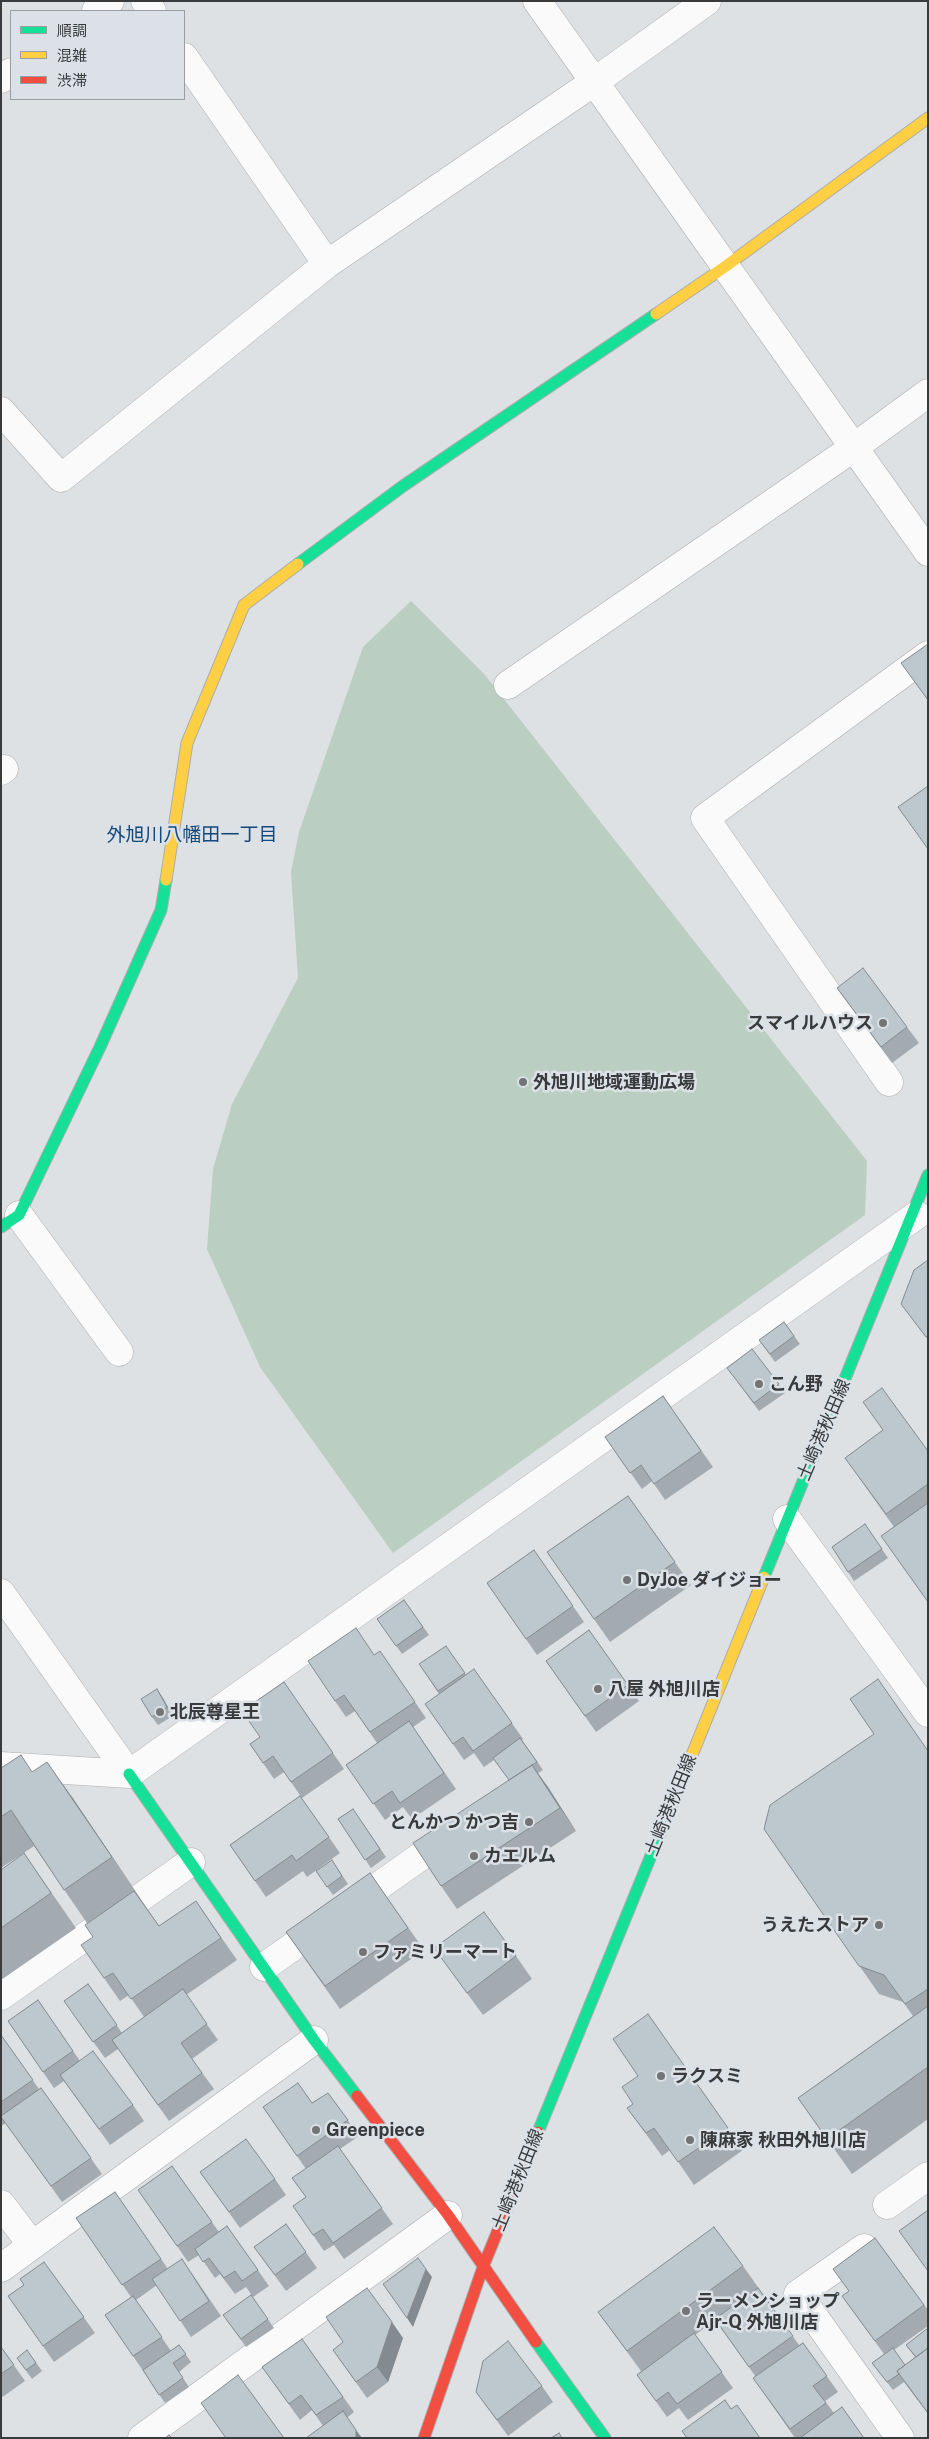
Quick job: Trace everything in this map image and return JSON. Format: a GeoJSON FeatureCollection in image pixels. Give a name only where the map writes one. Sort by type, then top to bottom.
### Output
{"type":"FeatureCollection","features":[{"type":"Feature","properties":{"kind":"street"},"geometry":{"type":"LineString","coordinates":[[97,10],[110,1]]}},
{"type":"Feature","properties":{"kind":"street"},"geometry":{"type":"LineString","coordinates":[[537,1],[928,552]]}},
{"type":"Feature","properties":{"kind":"street"},"geometry":{"type":"LineString","coordinates":[[1,411],[61,478],[327,264],[594,82],[707,1]]}},
{"type":"Feature","properties":{"kind":"street"},"geometry":{"type":"LineString","coordinates":[[185,58],[327,264]]}},
{"type":"Feature","properties":{"kind":"street"},"geometry":{"type":"LineString","coordinates":[[119,1352],[10,1221],[100,1047],[161,910],[188,743],[244,605],[403,486],[726,266],[928,118]]}},
{"type":"Feature","properties":{"kind":"street"},"geometry":{"type":"LineString","coordinates":[[508,685],[854,448],[928,393]]}},
{"type":"Feature","properties":{"kind":"street"},"geometry":{"type":"LineString","coordinates":[[889,1082],[705,818],[928,655]]}},
{"type":"Feature","properties":{"kind":"street","name":"土崎港秋田線"},"geometry":{"type":"LineString","coordinates":[[424,2438],[483,2267],[787,1519],[922,1218],[928,1175]]}},
{"type":"Feature","properties":{"kind":"street"},"geometry":{"type":"LineString","coordinates":[[1,1766],[129,1774],[922,1218]]}},
{"type":"Feature","properties":{"kind":"street"},"geometry":{"type":"LineString","coordinates":[[787,1519],[928,1714]]}},
{"type":"Feature","properties":{"kind":"street"},"geometry":{"type":"LineString","coordinates":[[1,1593],[314,2040],[448,2215],[605,2438]]}},
{"type":"Feature","properties":{"kind":"street"},"geometry":{"type":"LineString","coordinates":[[264,1967],[471,1822]]}},
{"type":"Feature","properties":{"kind":"street"},"geometry":{"type":"LineString","coordinates":[[1,1996],[191,1862]]}},
{"type":"Feature","properties":{"kind":"street"},"geometry":{"type":"LineString","coordinates":[[1,2268],[314,2040]]}},
{"type":"Feature","properties":{"kind":"street"},"geometry":{"type":"LineString","coordinates":[[887,2205],[928,2176]]}},
{"type":"Feature","properties":{"kind":"street"},"geometry":{"type":"LineString","coordinates":[[1,2204],[32,2245]]}},
{"type":"Feature","properties":{"kind":"street"},"geometry":{"type":"LineString","coordinates":[[142,2438],[448,2215]]}},
{"type":"Feature","properties":{"kind":"street"},"geometry":{"type":"LineString","coordinates":[[868,2246],[798,2294],[900,2438]]}},
{"type":"Feature","properties":{"kind":"green space","name":"外旭川地域運動広場"},"geometry":{"type":"Polygon","coordinates":[[[411,601],[485,675],[867,1161],[865,1215],[393,1553],[260,1367],[207,1249],[213,1169],[232,1104],[298,978],[291,872],[299,832],[363,647],[411,601]]]}},
{"type":"Feature","properties":{"kind":"building"},"geometry":{"type":"Polygon","coordinates":[[[928,644],[928,700],[901,663],[928,644]]]}},
{"type":"Feature","properties":{"kind":"building"},"geometry":{"type":"Polygon","coordinates":[[[928,786],[928,849],[898,807],[928,786]]]}},
{"type":"Feature","properties":{"kind":"building","name":"スマイルハウス"},"geometry":{"type":"Polygon","coordinates":[[[863,968],[907,1027],[881,1047],[837,988],[863,968]]]}},
{"type":"Feature","properties":{"kind":"building"},"geometry":{"type":"Polygon","coordinates":[[[928,1260],[928,1336],[926,1337],[901,1304],[914,1270],[928,1260]]]}},
{"type":"Feature","properties":{"kind":"building"},"geometry":{"type":"Polygon","coordinates":[[[784,1322],[794,1336],[770,1354],[759,1340],[784,1322]]]}},
{"type":"Feature","properties":{"kind":"building","name":"こん野"},"geometry":{"type":"Polygon","coordinates":[[[752,1349],[779,1384],[754,1403],[727,1368],[752,1349]]]}},
{"type":"Feature","properties":{"kind":"building"},"geometry":{"type":"Polygon","coordinates":[[[882,1388],[928,1451],[928,1484],[886,1514],[845,1458],[883,1430],[863,1402],[882,1388]]]}},
{"type":"Feature","properties":{"kind":"building"},"geometry":{"type":"Polygon","coordinates":[[[663,1396],[701,1451],[654,1484],[641,1465],[630,1473],[605,1437],[663,1396]]]}},
{"type":"Feature","properties":{"kind":"building","name":"DyJoe ダイジョー"},"geometry":{"type":"Polygon","coordinates":[[[628,1496],[675,1562],[594,1619],[547,1552],[628,1496]]]}},
{"type":"Feature","properties":{"kind":"building"},"geometry":{"type":"Polygon","coordinates":[[[928,1503],[928,1602],[881,1536],[928,1503]]]}},
{"type":"Feature","properties":{"kind":"building"},"geometry":{"type":"Polygon","coordinates":[[[865,1524],[882,1549],[848,1572],[832,1547],[865,1524]]]}},
{"type":"Feature","properties":{"kind":"building"},"geometry":{"type":"Polygon","coordinates":[[[534,1550],[573,1606],[526,1639],[487,1583],[534,1550]]]}},
{"type":"Feature","properties":{"kind":"building"},"geometry":{"type":"Polygon","coordinates":[[[404,1600],[423,1627],[396,1646],[377,1619],[404,1600]]]}},
{"type":"Feature","properties":{"kind":"building"},"geometry":{"type":"Polygon","coordinates":[[[356,1628],[374,1655],[380,1651],[415,1702],[370,1732],[344,1695],[335,1701],[308,1661],[356,1628]]]}},
{"type":"Feature","properties":{"kind":"building","name":"八屋 外旭川店"},"geometry":{"type":"Polygon","coordinates":[[[589,1630],[628,1685],[585,1716],[546,1661],[589,1630]]]}},
{"type":"Feature","properties":{"kind":"building"},"geometry":{"type":"Polygon","coordinates":[[[446,1646],[465,1673],[438,1691],[419,1664],[446,1646]]]}},
{"type":"Feature","properties":{"kind":"building"},"geometry":{"type":"Polygon","coordinates":[[[474,1669],[512,1723],[473,1751],[463,1737],[453,1744],[425,1704],[474,1669]]]}},
{"type":"Feature","properties":{"kind":"building","name":"うえたストア"},"geometry":{"type":"Polygon","coordinates":[[[878,1679],[928,1751],[928,1989],[905,2004],[884,1975],[859,1966],[764,1829],[770,1805],[874,1734],[850,1699],[878,1679]]]}},
{"type":"Feature","properties":{"kind":"building"},"geometry":{"type":"Polygon","coordinates":[[[284,1682],[333,1753],[291,1782],[273,1756],[263,1763],[250,1744],[260,1737],[242,1711],[284,1682]]]}},
{"type":"Feature","properties":{"kind":"building"},"geometry":{"type":"Polygon","coordinates":[[[157,1689],[167,1707],[152,1717],[141,1699],[157,1689]]]}},
{"type":"Feature","properties":{"kind":"building"},"geometry":{"type":"Polygon","coordinates":[[[409,1721],[444,1773],[400,1803],[392,1791],[373,1804],[346,1765],[409,1721]]]}},
{"type":"Feature","properties":{"kind":"building"},"geometry":{"type":"Polygon","coordinates":[[[520,1738],[537,1762],[509,1780],[493,1758],[520,1738]]]}},
{"type":"Feature","properties":{"kind":"building"},"geometry":{"type":"Polygon","coordinates":[[[21,1755],[32,1772],[47,1762],[112,1857],[64,1890],[11,1810],[1,1817],[1,1768],[21,1755]]]}},
{"type":"Feature","properties":{"kind":"building"},"geometry":{"type":"Polygon","coordinates":[[[532,1765],[560,1808],[441,1886],[413,1843],[532,1765]]]}},
{"type":"Feature","properties":{"kind":"building"},"geometry":{"type":"Polygon","coordinates":[[[300,1796],[329,1837],[296,1861],[292,1855],[255,1881],[230,1845],[300,1796]]]}},
{"type":"Feature","properties":{"kind":"building"},"geometry":{"type":"Polygon","coordinates":[[[353,1809],[380,1849],[365,1860],[338,1819],[353,1809]]]}},
{"type":"Feature","properties":{"kind":"building"},"geometry":{"type":"Polygon","coordinates":[[[24,1853],[51,1893],[1,1928],[1,1870],[24,1853]]]}},
{"type":"Feature","properties":{"kind":"building"},"geometry":{"type":"Polygon","coordinates":[[[332,1860],[342,1876],[327,1887],[316,1871],[332,1860]]]}},
{"type":"Feature","properties":{"kind":"building"},"geometry":{"type":"Polygon","coordinates":[[[370,1873],[408,1928],[325,1986],[286,1932],[370,1873]]]}},
{"type":"Feature","properties":{"kind":"building"},"geometry":{"type":"Polygon","coordinates":[[[134,1891],[159,1926],[196,1901],[221,1938],[131,1999],[113,1973],[104,1978],[81,1945],[93,1937],[85,1925],[134,1891]]]}},
{"type":"Feature","properties":{"kind":"building"},"geometry":{"type":"Polygon","coordinates":[[[484,1912],[516,1956],[467,1993],[434,1948],[484,1912]]]}},
{"type":"Feature","properties":{"kind":"building"},"geometry":{"type":"Polygon","coordinates":[[[88,1984],[117,2025],[93,2042],[64,2001],[88,1984]]]}},
{"type":"Feature","properties":{"kind":"building"},"geometry":{"type":"Polygon","coordinates":[[[183,1989],[207,2024],[181,2043],[202,2073],[158,2105],[112,2040],[183,1989]]]}},
{"type":"Feature","properties":{"kind":"building"},"geometry":{"type":"Polygon","coordinates":[[[38,2000],[73,2051],[43,2072],[8,2021],[38,2000]]]}},
{"type":"Feature","properties":{"kind":"building"},"geometry":{"type":"Polygon","coordinates":[[[928,2006],[928,2067],[827,2139],[798,2098],[928,2006]]]}},
{"type":"Feature","properties":{"kind":"building"},"geometry":{"type":"Polygon","coordinates":[[[648,2014],[728,2128],[678,2162],[654,2128],[646,2133],[627,2108],[633,2104],[622,2087],[638,2076],[613,2039],[648,2014]]]}},
{"type":"Feature","properties":{"kind":"building"},"geometry":{"type":"Polygon","coordinates":[[[1,2035],[33,2080],[1,2102],[1,2035]]]}},
{"type":"Feature","properties":{"kind":"building"},"geometry":{"type":"Polygon","coordinates":[[[93,2051],[133,2105],[99,2129],[60,2075],[93,2051]]]}},
{"type":"Feature","properties":{"kind":"building","name":"Greenpiece"},"geometry":{"type":"Polygon","coordinates":[[[298,2083],[312,2103],[328,2093],[348,2120],[297,2156],[263,2107],[298,2083]]]}},
{"type":"Feature","properties":{"kind":"building"},"geometry":{"type":"Polygon","coordinates":[[[41,2088],[91,2158],[51,2186],[1,2117],[41,2088]]]}},
{"type":"Feature","properties":{"kind":"building"},"geometry":{"type":"Polygon","coordinates":[[[246,2139],[275,2179],[229,2212],[200,2172],[246,2139]]]}},
{"type":"Feature","properties":{"kind":"building"},"geometry":{"type":"Polygon","coordinates":[[[338,2146],[382,2208],[333,2243],[323,2229],[313,2235],[293,2206],[306,2197],[292,2178],[338,2146]]]}},
{"type":"Feature","properties":{"kind":"building"},"geometry":{"type":"Polygon","coordinates":[[[172,2166],[212,2222],[177,2246],[138,2190],[172,2166]]]}},
{"type":"Feature","properties":{"kind":"building"},"geometry":{"type":"Polygon","coordinates":[[[115,2192],[161,2259],[122,2285],[76,2218],[115,2192]]]}},
{"type":"Feature","properties":{"kind":"building"},"geometry":{"type":"Polygon","coordinates":[[[928,2210],[928,2271],[899,2231],[928,2210]]]}},
{"type":"Feature","properties":{"kind":"building"},"geometry":{"type":"Polygon","coordinates":[[[286,2224],[306,2252],[275,2275],[254,2247],[286,2224]]]}},
{"type":"Feature","properties":{"kind":"building"},"geometry":{"type":"Polygon","coordinates":[[[227,2226],[258,2270],[242,2281],[235,2271],[224,2278],[209,2258],[203,2262],[195,2249],[227,2226]]]}},
{"type":"Feature","properties":{"kind":"building"},"geometry":{"type":"Polygon","coordinates":[[[714,2227],[743,2266],[627,2351],[598,2312],[714,2227]]]}},
{"type":"Feature","properties":{"kind":"building"},"geometry":{"type":"Polygon","coordinates":[[[875,2238],[924,2305],[875,2341],[842,2296],[849,2291],[833,2269],[875,2238]]]}},
{"type":"Feature","properties":{"kind":"building"},"geometry":{"type":"Polygon","coordinates":[[[418,2258],[426,2269],[407,2318],[383,2284],[418,2258]]]}},
{"type":"Feature","properties":{"kind":"building"},"geometry":{"type":"Polygon","coordinates":[[[182,2259],[209,2301],[180,2321],[152,2279],[182,2259]]]}},
{"type":"Feature","properties":{"kind":"building"},"geometry":{"type":"Polygon","coordinates":[[[44,2262],[84,2317],[43,2346],[8,2296],[24,2285],[20,2279],[44,2262]]]}},
{"type":"Feature","properties":{"kind":"building"},"geometry":{"type":"Polygon","coordinates":[[[367,2288],[392,2322],[377,2367],[356,2382],[333,2350],[343,2342],[326,2317],[367,2288]]]}},
{"type":"Feature","properties":{"kind":"building"},"geometry":{"type":"Polygon","coordinates":[[[758,2288],[793,2336],[749,2367],[715,2319],[758,2288]]]}},
{"type":"Feature","properties":{"kind":"building"},"geometry":{"type":"Polygon","coordinates":[[[251,2295],[268,2319],[241,2339],[223,2315],[251,2295]]]}},
{"type":"Feature","properties":{"kind":"building"},"geometry":{"type":"Polygon","coordinates":[[[133,2296],[162,2337],[133,2356],[105,2315],[133,2296]]]}},
{"type":"Feature","properties":{"kind":"building"},"geometry":{"type":"Polygon","coordinates":[[[928,2328],[928,2348],[916,2357],[906,2345],[928,2328]]]}},
{"type":"Feature","properties":{"kind":"building"},"geometry":{"type":"Polygon","coordinates":[[[694,2333],[722,2372],[677,2404],[668,2392],[656,2401],[637,2375],[694,2333]]]}},
{"type":"Feature","properties":{"kind":"building"},"geometry":{"type":"Polygon","coordinates":[[[302,2339],[343,2397],[316,2415],[301,2395],[289,2404],[262,2367],[302,2339]]]}},
{"type":"Feature","properties":{"kind":"building"},"geometry":{"type":"Polygon","coordinates":[[[508,2341],[542,2386],[497,2420],[476,2392],[483,2361],[508,2341]]]}},
{"type":"Feature","properties":{"kind":"building"},"geometry":{"type":"Polygon","coordinates":[[[803,2343],[827,2376],[813,2386],[826,2403],[790,2429],[753,2378],[803,2343]]]}},
{"type":"Feature","properties":{"kind":"building"},"geometry":{"type":"Polygon","coordinates":[[[179,2345],[186,2354],[173,2363],[183,2378],[159,2395],[143,2370],[179,2345]]]}},
{"type":"Feature","properties":{"kind":"building"},"geometry":{"type":"Polygon","coordinates":[[[1,2347],[14,2365],[1,2374],[1,2347]]]}},
{"type":"Feature","properties":{"kind":"building"},"geometry":{"type":"Polygon","coordinates":[[[893,2348],[905,2365],[897,2371],[899,2374],[887,2382],[872,2363],[893,2348]]]}},
{"type":"Feature","properties":{"kind":"building"},"geometry":{"type":"Polygon","coordinates":[[[928,2348],[928,2413],[897,2371],[928,2348]]]}},
{"type":"Feature","properties":{"kind":"building"},"geometry":{"type":"Polygon","coordinates":[[[27,2350],[36,2363],[26,2370],[17,2358],[27,2350]]]}},
{"type":"Feature","properties":{"kind":"building"},"geometry":{"type":"Polygon","coordinates":[[[238,2375],[284,2438],[226,2438],[201,2403],[238,2375]]]}},
{"type":"Feature","properties":{"kind":"building"},"geometry":{"type":"Polygon","coordinates":[[[725,2400],[731,2409],[737,2405],[760,2438],[687,2438],[682,2431],[725,2400]]]}},
{"type":"Feature","properties":{"kind":"building"},"geometry":{"type":"Polygon","coordinates":[[[842,2407],[864,2438],[800,2438],[842,2407]]]}},
{"type":"Feature","properties":{"kind":"building"},"geometry":{"type":"Polygon","coordinates":[[[343,2411],[356,2430],[356,2438],[306,2438],[343,2411]]]}},
{"type":"Feature","properties":{"kind":"building"},"geometry":{"type":"Polygon","coordinates":[[[559,2433],[562,2438],[551,2438],[559,2433]]]}},
{"type":"Feature","properties":{"kind":"traffic: fast"},"geometry":{"type":"LineString","coordinates":[[298,564],[403,486],[656,314]]}},
{"type":"Feature","properties":{"kind":"traffic: fast"},"geometry":{"type":"LineString","coordinates":[[1,1227],[19,1215],[100,1047],[161,910],[166,880]]}},
{"type":"Feature","properties":{"kind":"traffic: fast"},"geometry":{"type":"LineString","coordinates":[[764,1577],[928,1175]]}},
{"type":"Feature","properties":{"kind":"traffic: fast"},"geometry":{"type":"LineString","coordinates":[[129,1774],[314,2040],[357,2096]]}},
{"type":"Feature","properties":{"kind":"traffic: fast"},"geometry":{"type":"LineString","coordinates":[[538,2132],[675,1797]]}},
{"type":"Feature","properties":{"kind":"traffic: fast"},"geometry":{"type":"LineString","coordinates":[[536,2342],[605,2438]]}},
{"type":"Feature","properties":{"kind":"traffic: slow"},"geometry":{"type":"LineString","coordinates":[[656,314],[726,266],[928,118]]}},
{"type":"Feature","properties":{"kind":"traffic: slow"},"geometry":{"type":"LineString","coordinates":[[166,880],[187,743],[244,605],[298,564]]}},
{"type":"Feature","properties":{"kind":"traffic: slow"},"geometry":{"type":"LineString","coordinates":[[675,1797],[764,1577]]}},
{"type":"Feature","properties":{"kind":"traffic: jam"},"geometry":{"type":"LineString","coordinates":[[357,2096],[448,2215],[536,2342]]}},
{"type":"Feature","properties":{"kind":"traffic: jam"},"geometry":{"type":"LineString","coordinates":[[424,2438],[483,2267],[538,2132]]}},
{"type":"Feature","properties":{"kind":"place","name":"スマイルハウス"},"geometry":{"type":"Point","coordinates":[883,1023]}},
{"type":"Feature","properties":{"kind":"place","name":"外旭川地域運動広場"},"geometry":{"type":"Point","coordinates":[523,1082]}},
{"type":"Feature","properties":{"kind":"place","name":"こん野"},"geometry":{"type":"Point","coordinates":[759,1384]}},
{"type":"Feature","properties":{"kind":"place","name":"DyJoe ダイジョー"},"geometry":{"type":"Point","coordinates":[627,1580]}},
{"type":"Feature","properties":{"kind":"place","name":"八屋 外旭川店"},"geometry":{"type":"Point","coordinates":[598,1689]}},
{"type":"Feature","properties":{"kind":"place","name":"北辰尊星王"},"geometry":{"type":"Point","coordinates":[160,1712]}},
{"type":"Feature","properties":{"kind":"place","name":"とんかつ かつ吉"},"geometry":{"type":"Point","coordinates":[529,1822]}},
{"type":"Feature","properties":{"kind":"place","name":"カエルム"},"geometry":{"type":"Point","coordinates":[474,1856]}},
{"type":"Feature","properties":{"kind":"place","name":"うえたストア"},"geometry":{"type":"Point","coordinates":[879,1925]}},
{"type":"Feature","properties":{"kind":"place","name":"ファミリーマート"},"geometry":{"type":"Point","coordinates":[363,1952]}},
{"type":"Feature","properties":{"kind":"place","name":"ラクスミ"},"geometry":{"type":"Point","coordinates":[661,2076]}},
{"type":"Feature","properties":{"kind":"place","name":"Greenpiece"},"geometry":{"type":"Point","coordinates":[316,2130]}},
{"type":"Feature","properties":{"kind":"place","name":"陳麻家 秋田外旭川店"},"geometry":{"type":"Point","coordinates":[690,2140]}},
{"type":"Feature","properties":{"kind":"place","name":"ラーメンショップ Ajr-Q 外旭川店"},"geometry":{"type":"Point","coordinates":[686,2311]}},
{"type":"Feature","properties":{"kind":"district","name":"外旭川八幡田一丁目"},"geometry":{"type":"Point","coordinates":[192,835]}}]}
